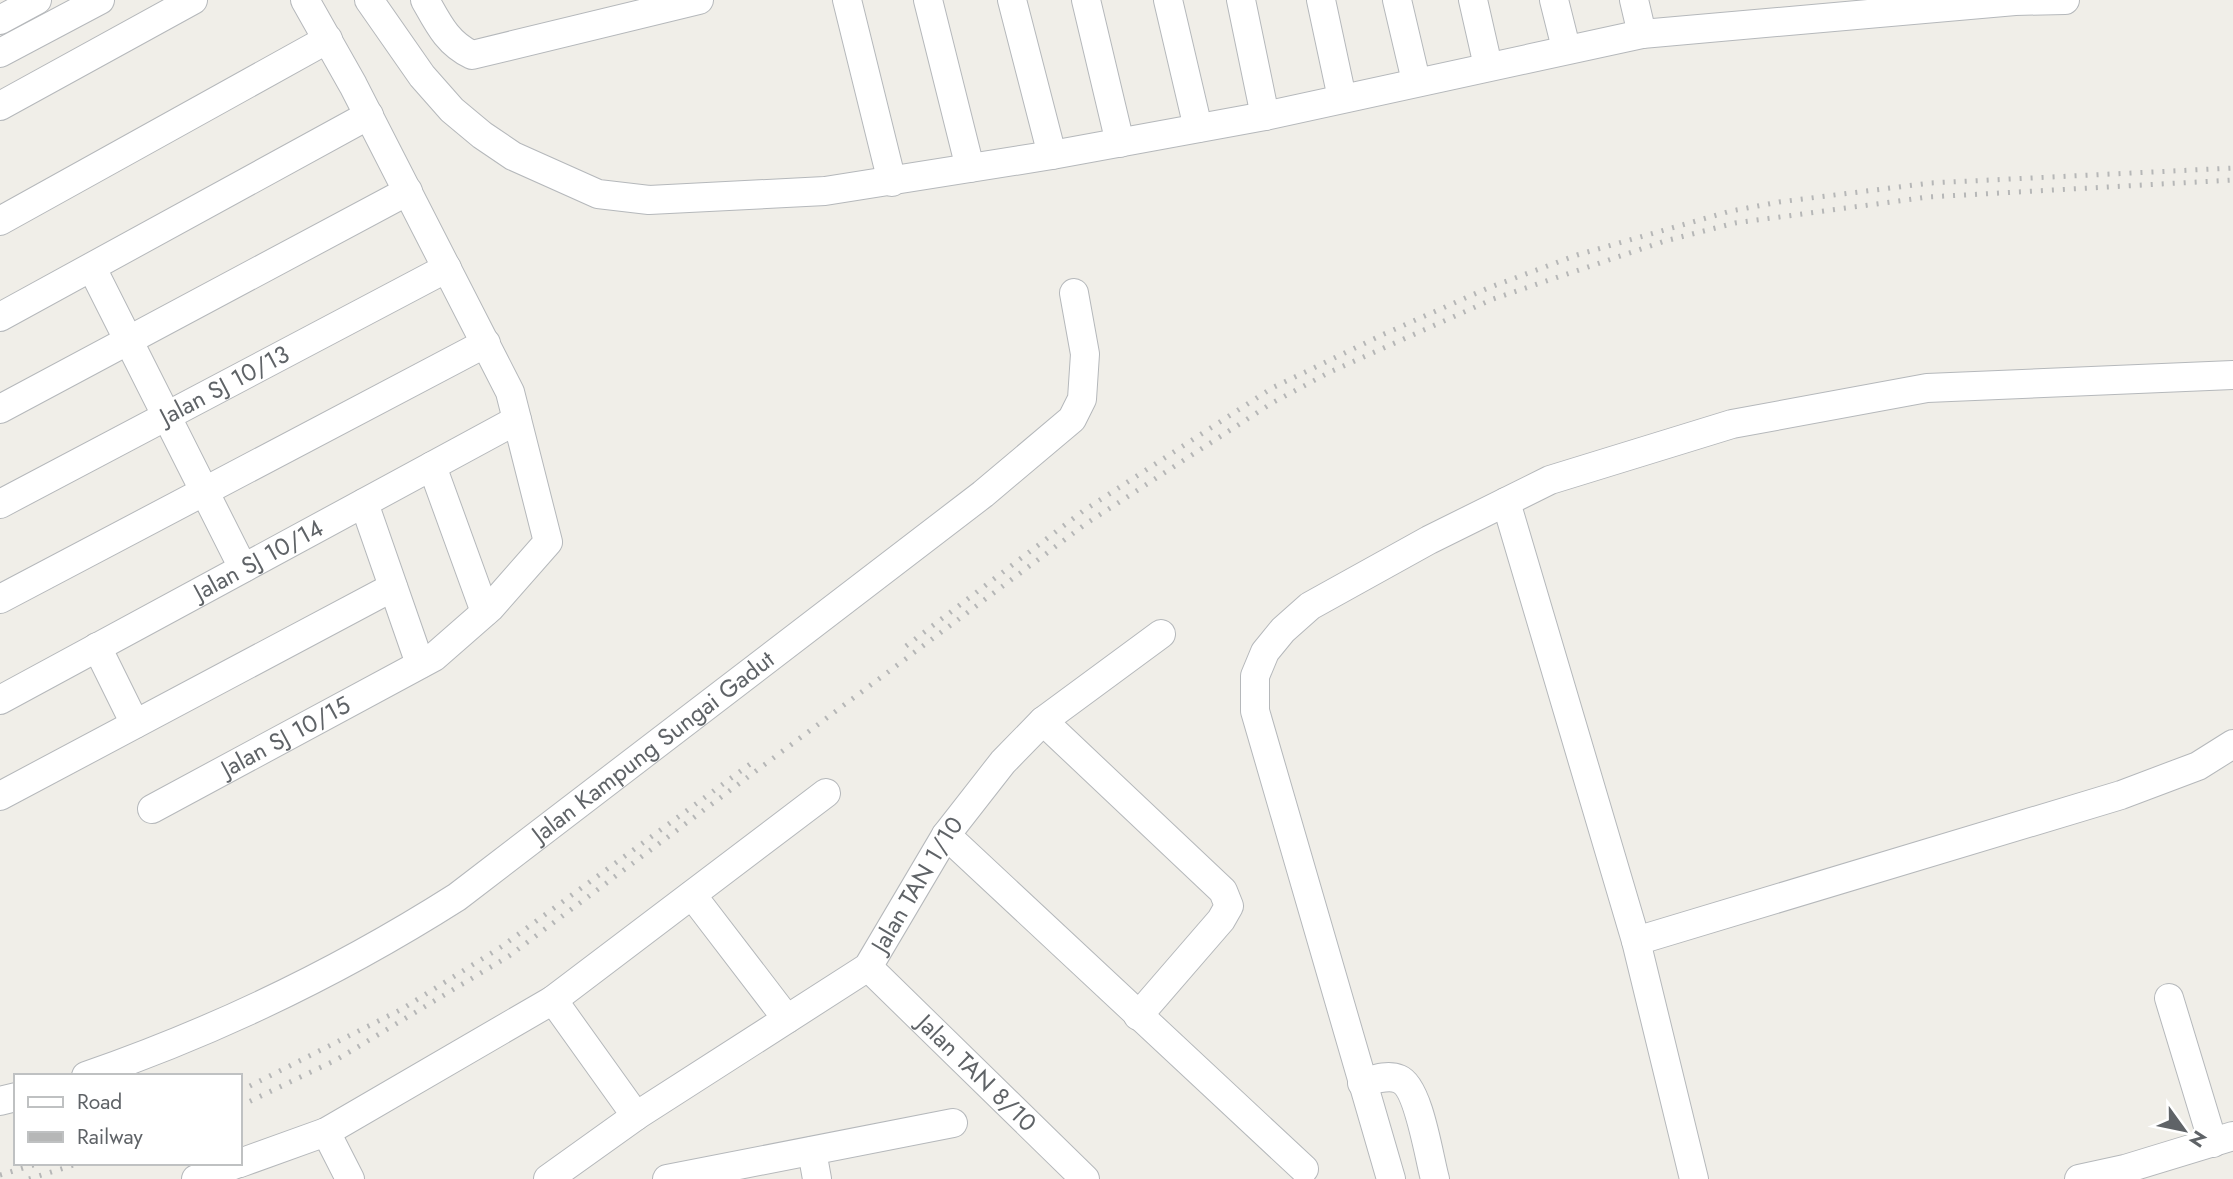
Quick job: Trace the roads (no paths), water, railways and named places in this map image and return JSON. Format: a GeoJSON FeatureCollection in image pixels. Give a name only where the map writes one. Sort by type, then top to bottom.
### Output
{"type":"FeatureCollection","features":[{"type":"Feature","properties":{"kind":"street"},"geometry":{"type":"LineString","coordinates":[[0,20],[37,0]]}},
{"type":"Feature","properties":{"kind":"street"},"geometry":{"type":"LineString","coordinates":[[0,53],[100,0]]}},
{"type":"Feature","properties":{"kind":"street"},"geometry":{"type":"LineString","coordinates":[[0,106],[193,0]]}},
{"type":"Feature","properties":{"kind":"street"},"geometry":{"type":"LineString","coordinates":[[305,0],[369,115],[486,343],[510,392],[517,420]]}},
{"type":"Feature","properties":{"kind":"street"},"geometry":{"type":"LineString","coordinates":[[369,0],[422,76],[482,135],[513,156],[598,194],[649,200],[825,191],[1052,155],[1265,116],[1566,48],[1642,34],[1874,6],[2065,0]]}},
{"type":"Feature","properties":{"kind":"street"},"geometry":{"type":"LineString","coordinates":[[425,0],[444,34],[457,48],[472,55],[699,0]]}},
{"type":"Feature","properties":{"kind":"street"},"geometry":{"type":"LineString","coordinates":[[847,0],[892,181]]}},
{"type":"Feature","properties":{"kind":"street"},"geometry":{"type":"LineString","coordinates":[[928,0],[970,168]]}},
{"type":"Feature","properties":{"kind":"street"},"geometry":{"type":"LineString","coordinates":[[1012,0],[1052,155]]}},
{"type":"Feature","properties":{"kind":"street"},"geometry":{"type":"LineString","coordinates":[[1086,0],[1121,143]]}},
{"type":"Feature","properties":{"kind":"street"},"geometry":{"type":"LineString","coordinates":[[1168,0],[1198,128]]}},
{"type":"Feature","properties":{"kind":"street"},"geometry":{"type":"LineString","coordinates":[[1241,0],[1265,116]]}},
{"type":"Feature","properties":{"kind":"street"},"geometry":{"type":"LineString","coordinates":[[1321,0],[1342,98]]}},
{"type":"Feature","properties":{"kind":"street"},"geometry":{"type":"LineString","coordinates":[[1397,0],[1416,82]]}},
{"type":"Feature","properties":{"kind":"street"},"geometry":{"type":"LineString","coordinates":[[1473,0],[1488,66]]}},
{"type":"Feature","properties":{"kind":"street"},"geometry":{"type":"LineString","coordinates":[[1554,0],[1566,48]]}},
{"type":"Feature","properties":{"kind":"street"},"geometry":{"type":"LineString","coordinates":[[1634,0],[1642,34]]}},
{"type":"Feature","properties":{"kind":"street"},"geometry":{"type":"LineString","coordinates":[[0,220],[328,39]]}},
{"type":"Feature","properties":{"kind":"street"},"geometry":{"type":"LineString","coordinates":[[0,317],[369,115]]}},
{"type":"Feature","properties":{"kind":"street"},"geometry":{"type":"LineString","coordinates":[[0,408],[408,191]]}},
{"type":"Feature","properties":{"kind":"street"},"geometry":{"type":"LineString","coordinates":[[92,268],[243,568]]}},
{"type":"Feature","properties":{"kind":"street","name":"Jalan SJ 10/13"},"geometry":{"type":"LineString","coordinates":[[0,504],[447,268]]}},
{"type":"Feature","properties":{"kind":"street","name":"Jalan Kampung Sungai Gadut"},"geometry":{"type":"LineString","coordinates":[[91,1074],[216,1028],[384,943],[457,897],[984,494],[1072,419],[1082,399],[1086,354],[1074,293]]}},
{"type":"Feature","properties":{"kind":"street"},"geometry":{"type":"LineString","coordinates":[[0,598],[486,343]]}},
{"type":"Feature","properties":{"kind":"street"},"geometry":{"type":"LineString","coordinates":[[1391,1179],[1255,711],[1255,676],[1265,652],[1283,631],[1310,606],[1429,540],[1550,480],[1732,424],[1927,388],[2233,375]]}},
{"type":"Feature","properties":{"kind":"street","name":"Jalan SJ 10/14"},"geometry":{"type":"LineString","coordinates":[[0,700],[517,420]]}},
{"type":"Feature","properties":{"kind":"street","name":"Jalan SJ 10/15"},"geometry":{"type":"LineString","coordinates":[[152,809],[435,657],[485,612],[548,542],[517,420]]}},
{"type":"Feature","properties":{"kind":"street"},"geometry":{"type":"LineString","coordinates":[[432,466],[485,612]]}},
{"type":"Feature","properties":{"kind":"street"},"geometry":{"type":"LineString","coordinates":[[1506,502],[1636,941],[1694,1179]]}},
{"type":"Feature","properties":{"kind":"street"},"geometry":{"type":"LineString","coordinates":[[364,503],[420,664]]}},
{"type":"Feature","properties":{"kind":"street"},"geometry":{"type":"LineString","coordinates":[[0,796],[393,587]]}},
{"type":"Feature","properties":{"kind":"street","name":"Jalan TAN 1/10"},"geometry":{"type":"LineString","coordinates":[[548,1179],[636,1116],[868,967],[946,835],[1003,762],[1043,721],[1161,634]]}},
{"type":"Feature","properties":{"kind":"street"},"geometry":{"type":"LineString","coordinates":[[97,647],[135,724]]}},
{"type":"Feature","properties":{"kind":"street"},"geometry":{"type":"LineString","coordinates":[[1043,721],[1223,891],[1229,906],[1221,920],[1138,1016]]}},
{"type":"Feature","properties":{"kind":"street"},"geometry":{"type":"LineString","coordinates":[[1636,941],[2122,796],[2198,766],[2233,744]]}},
{"type":"Feature","properties":{"kind":"street"},"geometry":{"type":"LineString","coordinates":[[242,1162],[326,1132],[553,1000],[826,793]]}},
{"type":"Feature","properties":{"kind":"street"},"geometry":{"type":"LineString","coordinates":[[946,835],[1304,1169]]}},
{"type":"Feature","properties":{"kind":"street"},"geometry":{"type":"LineString","coordinates":[[692,895],[787,1019]]}},
{"type":"Feature","properties":{"kind":"street","name":"Jalan TAN 8/10"},"geometry":{"type":"LineString","coordinates":[[868,967],[1085,1179]]}},
{"type":"Feature","properties":{"kind":"street"},"geometry":{"type":"LineString","coordinates":[[2078,1179],[2125,1169],[2223,1139],[2169,998]]}},
{"type":"Feature","properties":{"kind":"street"},"geometry":{"type":"LineString","coordinates":[[553,1000],[636,1116]]}},
{"type":"Feature","properties":{"kind":"street"},"geometry":{"type":"LineString","coordinates":[[1362,1083],[1380,1077],[1400,1079],[1413,1092],[1435,1179]]}},
{"type":"Feature","properties":{"kind":"street"},"geometry":{"type":"LineString","coordinates":[[667,1179],[953,1123]]}},
{"type":"Feature","properties":{"kind":"street"},"geometry":{"type":"LineString","coordinates":[[326,1132],[351,1179]]}},
{"type":"Feature","properties":{"kind":"street"},"geometry":{"type":"LineString","coordinates":[[812,1151],[817,1179]]}},
{"type":"Feature","properties":{"kind":"street"},"geometry":{"type":"LineString","coordinates":[[196,1179],[234,1165]]}},
{"type":"Feature","properties":{"kind":"railway"},"geometry":{"type":"LineString","coordinates":[[906,646],[1083,511],[1272,388],[1488,288],[1577,255],[1731,211],[1779,202],[1930,183],[2233,168]]}},
{"type":"Feature","properties":{"kind":"railway"},"geometry":{"type":"LineString","coordinates":[[242,1105],[336,1060],[509,956],[1087,523],[1272,403],[1330,372],[1493,299],[1665,241],[1735,223],[1928,197],[2233,180]]}},
{"type":"Feature","properties":{"kind":"railway"},"geometry":{"type":"LineString","coordinates":[[242,1090],[402,1009],[501,947],[753,762]]}},
{"type":"Feature","properties":{"kind":"railway"},"geometry":{"type":"LineString","coordinates":[[0,1175],[33,1165]]}},
{"type":"Feature","properties":{"kind":"railway"},"geometry":{"type":"LineString","coordinates":[[29,1179],[74,1165]]}}]}
